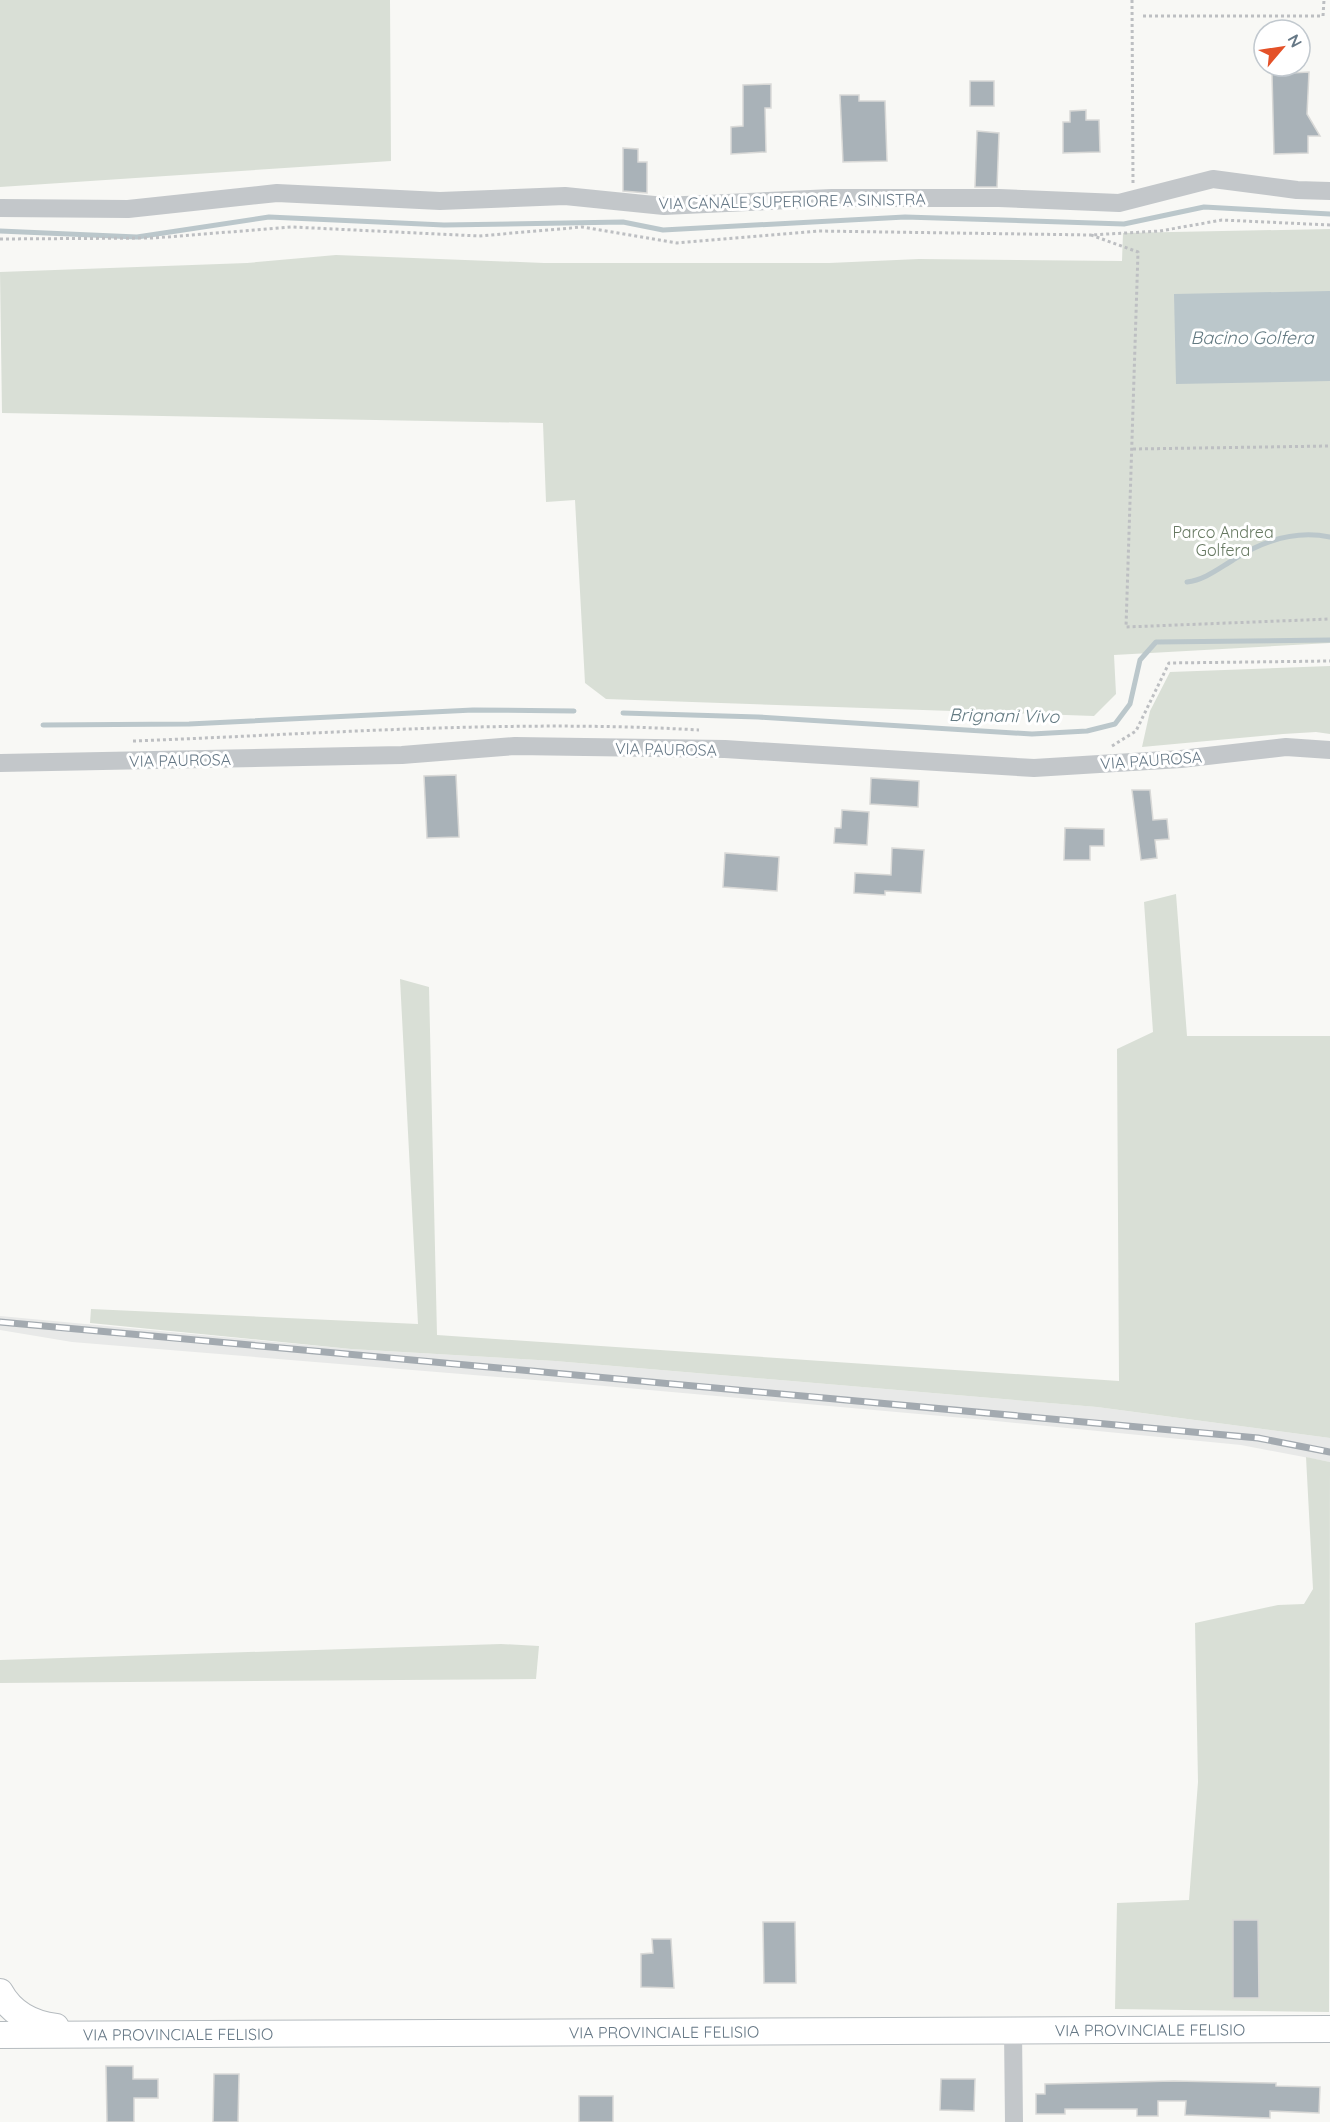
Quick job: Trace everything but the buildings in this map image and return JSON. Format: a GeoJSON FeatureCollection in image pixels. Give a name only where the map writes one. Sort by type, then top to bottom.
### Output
{"type":"FeatureCollection","features":[{"type":"Feature","properties":{"kind":"main road"},"geometry":{"type":"LineString","coordinates":[[0,1992],[20,2015],[39,2025],[110,2034]]}},
{"type":"Feature","properties":{"kind":"main road","name":"VIA PROVINCIALE FELISIO"},"geometry":{"type":"LineString","coordinates":[[0,2035],[1330,2029]]}},
{"type":"Feature","properties":{"kind":"street","name":"VIA CANALE SUPERIORE A SINISTRA"},"geometry":{"type":"LineString","coordinates":[[0,208],[128,209],[277,193],[440,201],[565,196],[664,206],[832,198],[999,198],[1119,203],[1213,179],[1297,190],[1330,191]]}},
{"type":"Feature","properties":{"kind":"street","name":"VIA PAUROSA"},"geometry":{"type":"LineString","coordinates":[[0,764],[402,755],[515,746],[725,749],[1034,768],[1181,759],[1286,747],[1330,750]]}},
{"type":"Feature","properties":{"kind":"street"},"geometry":{"type":"LineString","coordinates":[[1013,2030],[1014,2122]]}},
{"type":"Feature","properties":{"kind":"path"},"geometry":{"type":"LineString","coordinates":[[1132,0],[1134,199]]}},
{"type":"Feature","properties":{"kind":"path"},"geometry":{"type":"LineString","coordinates":[[1143,16],[1323,16],[1324,0]]}},
{"type":"Feature","properties":{"kind":"path"},"geometry":{"type":"LineString","coordinates":[[0,239],[154,238],[292,227],[479,236],[582,227],[677,243],[818,231],[1091,235],[1160,231],[1222,220],[1330,225]]}},
{"type":"Feature","properties":{"kind":"path"},"geometry":{"type":"LineString","coordinates":[[1091,235],[1138,252],[1126,627],[1330,619]]}},
{"type":"Feature","properties":{"kind":"path"},"geometry":{"type":"LineString","coordinates":[[1132,449],[1330,446]]}},
{"type":"Feature","properties":{"kind":"path"},"geometry":{"type":"LineString","coordinates":[[1110,747],[1136,731],[1168,663],[1330,661]]}},
{"type":"Feature","properties":{"kind":"path"},"geometry":{"type":"LineString","coordinates":[[132,741],[505,725],[604,724],[708,730]]}},
{"type":"Feature","properties":{"kind":"shaded area"},"geometry":{"type":"Polygon","coordinates":[[[0,1316],[351,1349],[555,1361],[1097,1407],[1330,1438],[1330,1462],[1241,1445],[986,1420],[72,1342],[0,1330],[0,1316]]]}},
{"type":"Feature","properties":{"kind":"green space"},"geometry":{"type":"Polygon","coordinates":[[[0,0],[390,0],[391,161],[0,187],[0,0]]]}},
{"type":"Feature","properties":{"kind":"green space","name":"Parco Andrea Golfera"},"geometry":{"type":"Polygon","coordinates":[[[1330,229],[1330,643],[1114,655],[1116,694],[1094,716],[606,699],[585,683],[575,500],[546,502],[543,423],[2,413],[0,272],[247,263],[336,255],[544,263],[829,263],[919,259],[1122,261],[1123,233],[1330,229]]]}},
{"type":"Feature","properties":{"kind":"green space"},"geometry":{"type":"Polygon","coordinates":[[[1330,666],[1330,734],[1316,732],[1283,734],[1142,747],[1150,711],[1170,672],[1330,666]]]}},
{"type":"Feature","properties":{"kind":"green space"},"geometry":{"type":"Polygon","coordinates":[[[1176,894],[1187,1036],[1330,1036],[1330,1438],[1097,1407],[555,1361],[351,1349],[90,1323],[91,1309],[418,1324],[400,979],[429,987],[437,1335],[1119,1381],[1117,1049],[1153,1032],[1144,902],[1176,894]]]}},
{"type":"Feature","properties":{"kind":"green space"},"geometry":{"type":"Polygon","coordinates":[[[1306,1457],[1330,1462],[1329,2012],[1115,2009],[1117,1903],[1189,1900],[1198,1782],[1195,1623],[1278,1605],[1304,1604],[1313,1589],[1306,1457]]]}},
{"type":"Feature","properties":{"kind":"green space"},"geometry":{"type":"Polygon","coordinates":[[[501,1644],[539,1646],[536,1679],[0,1683],[0,1660],[501,1644]]]}},
{"type":"Feature","properties":{"kind":"water","name":"Bacino Golfera"},"geometry":{"type":"Polygon","coordinates":[[[1330,291],[1330,381],[1176,384],[1174,294],[1330,291]]]}},
{"type":"Feature","properties":{"kind":"waterway"},"geometry":{"type":"LineString","coordinates":[[0,231],[137,237],[269,217],[444,225],[623,222],[663,230],[905,217],[1124,224],[1204,207],[1330,214]]}},
{"type":"Feature","properties":{"kind":"waterway"},"geometry":{"type":"LineString","coordinates":[[1187,582],[1205,577],[1255,547],[1279,539],[1304,535],[1330,537]]}},
{"type":"Feature","properties":{"kind":"waterway","name":"Brignani Vivo"},"geometry":{"type":"LineString","coordinates":[[623,713],[758,717],[1032,734],[1087,731],[1115,724],[1130,704],[1140,660],[1156,642],[1330,640]]}},
{"type":"Feature","properties":{"kind":"waterway"},"geometry":{"type":"LineString","coordinates":[[43,725],[189,724],[473,710],[574,711]]}},
{"type":"Feature","properties":{"kind":"railway"},"geometry":{"type":"LineString","coordinates":[[0,1322],[1258,1438],[1330,1452]]}}]}
